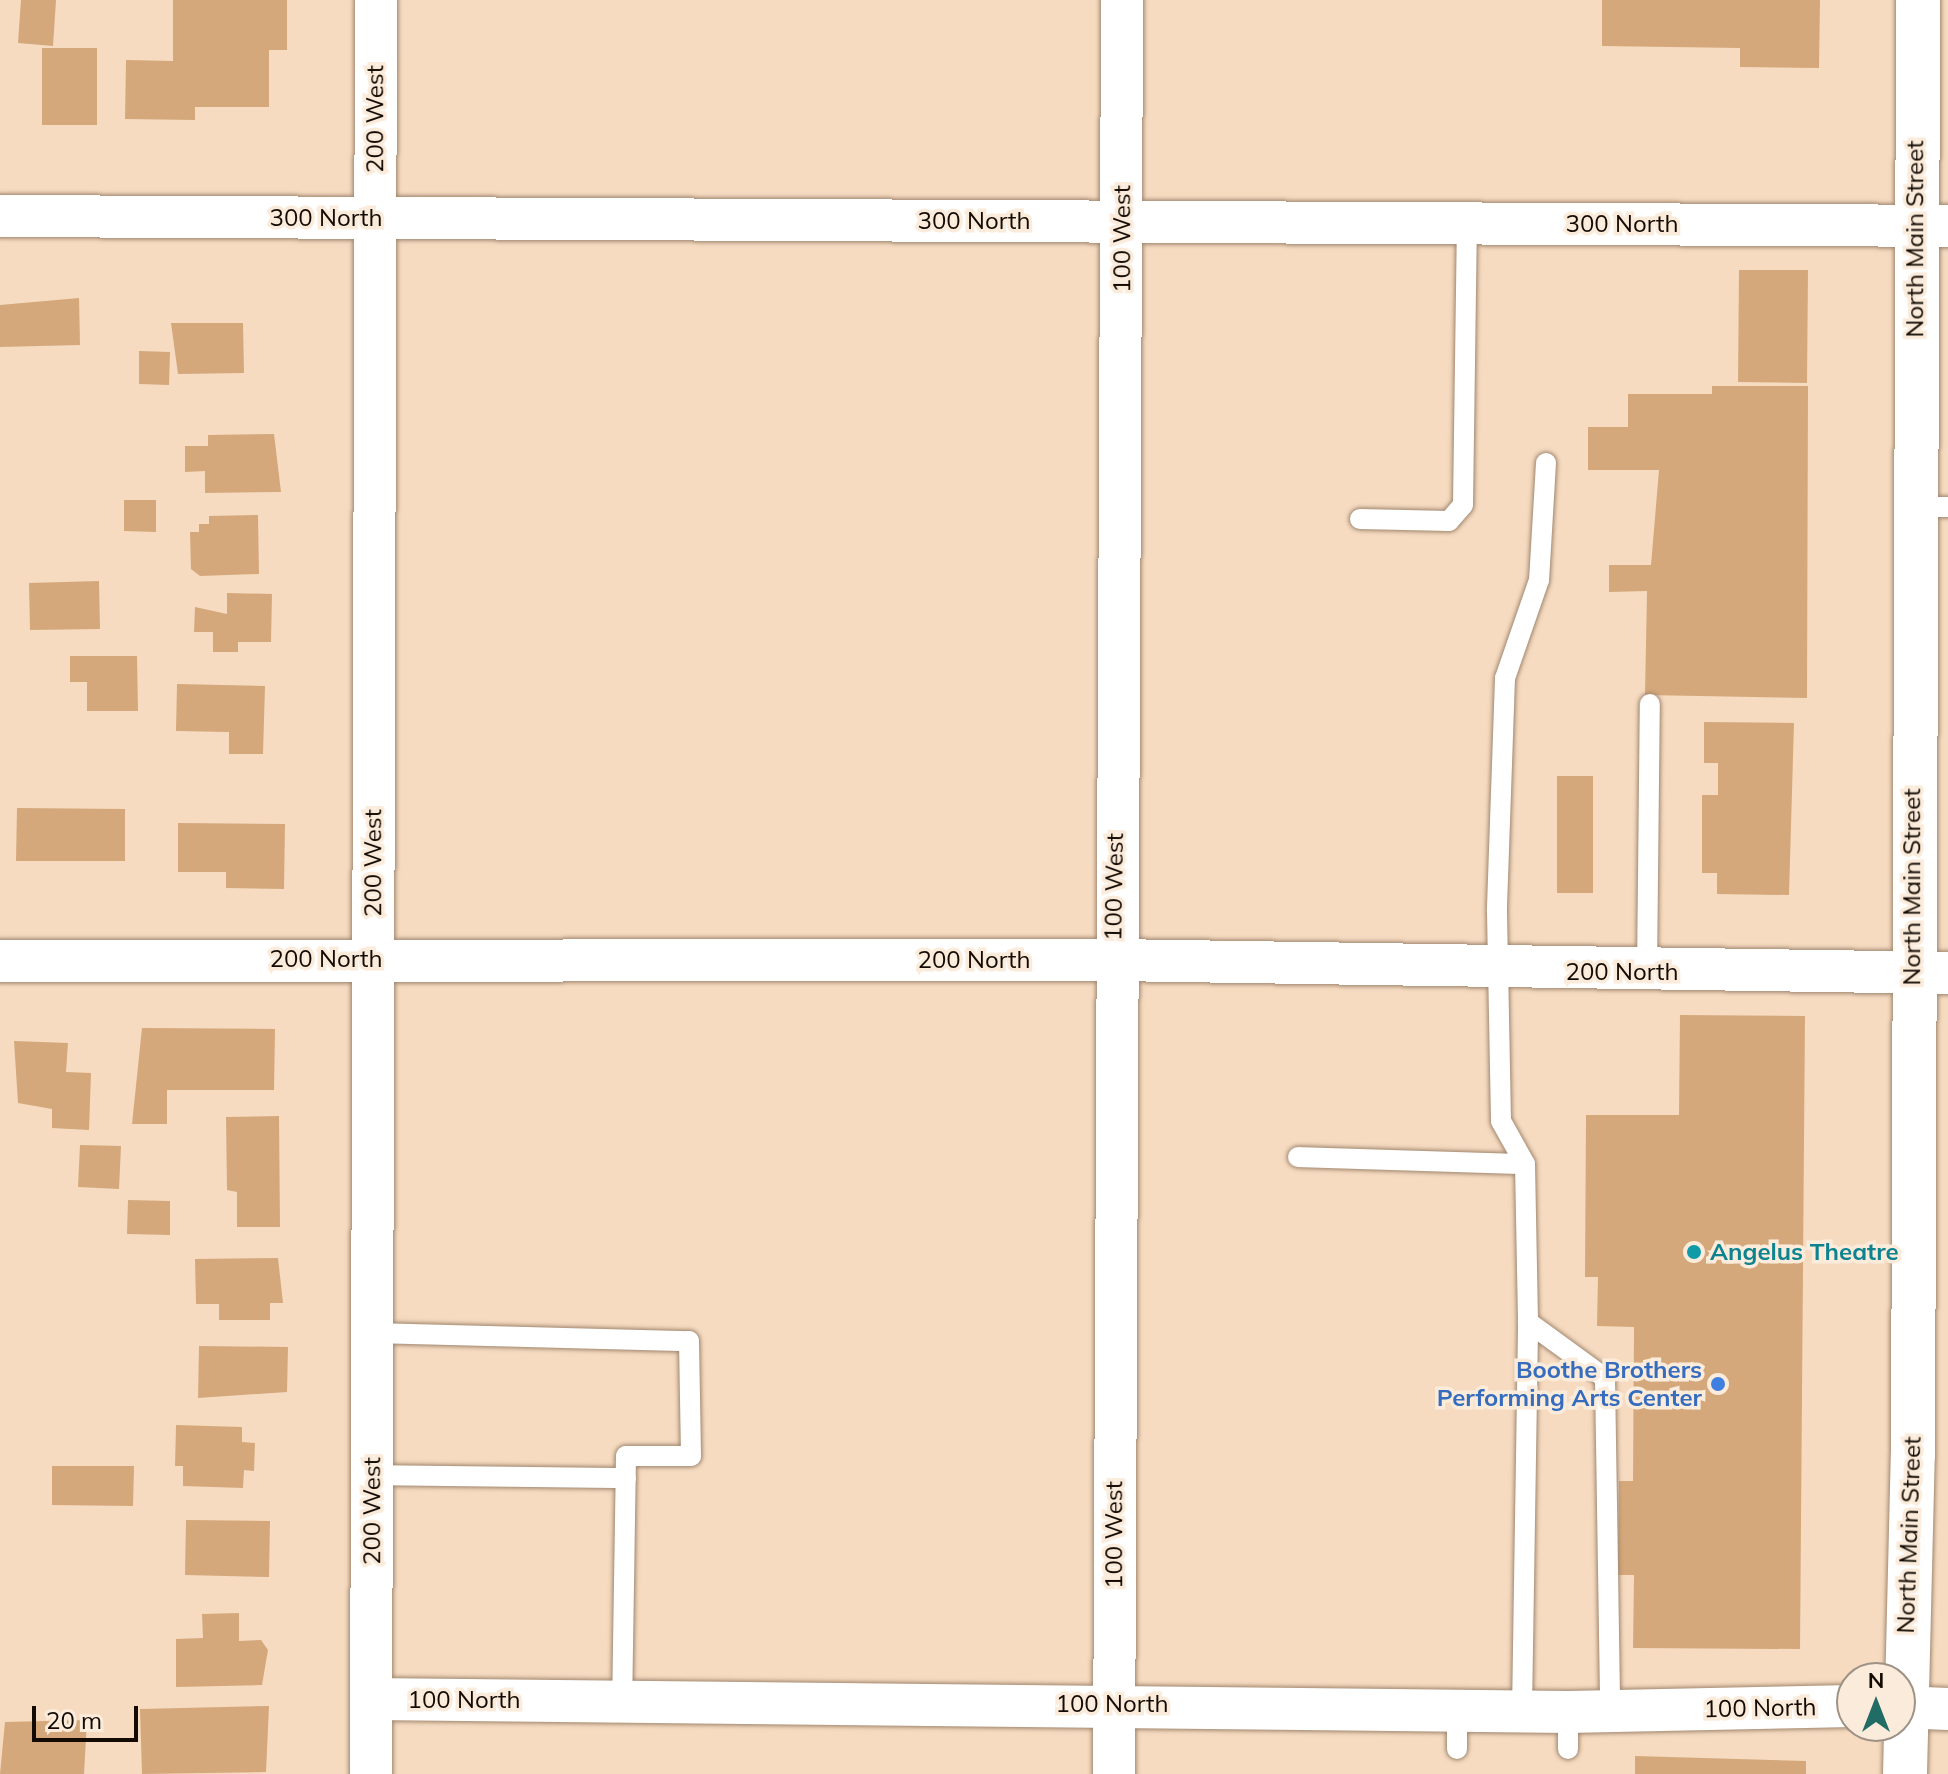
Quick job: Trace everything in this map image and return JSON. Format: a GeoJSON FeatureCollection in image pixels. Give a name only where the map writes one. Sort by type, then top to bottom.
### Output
{"type":"FeatureCollection","features":[{"type":"Feature","properties":{"kind":"main road","name":"North Main Street"},"geometry":{"type":"LineString","coordinates":[[1904,1662],[1930,973],[1931,226],[1918,0]]}},
{"type":"Feature","properties":{"kind":"main road","name":"North Main Street"},"geometry":{"type":"LineString","coordinates":[[1904,1742],[1905,1774]]}},
{"type":"Feature","properties":{"kind":"street","name":"200 West"},"geometry":{"type":"LineString","coordinates":[[371,1774],[376,0]]}},
{"type":"Feature","properties":{"kind":"street","name":"100 West"},"geometry":{"type":"LineString","coordinates":[[1114,1774],[1113,960],[1122,0]]}},
{"type":"Feature","properties":{"kind":"street","name":"300 North"},"geometry":{"type":"LineString","coordinates":[[0,216],[1931,226]]}},
{"type":"Feature","properties":{"kind":"street","name":"200 North"},"geometry":{"type":"LineString","coordinates":[[0,961],[373,958],[1113,960],[1503,971],[1930,973]]}},
{"type":"Feature","properties":{"kind":"street","name":"100 North"},"geometry":{"type":"LineString","coordinates":[[371,1699],[1114,1703],[1457,1730],[1522,1711],[1568,1730],[1610,1712],[1836,1706]]}},
{"type":"Feature","properties":{"kind":"street"},"geometry":{"type":"LineString","coordinates":[[1916,1708],[1948,1709]]}},
{"type":"Feature","properties":{"kind":"lane"},"geometry":{"type":"LineString","coordinates":[[1360,519],[1449,521],[1463,505],[1467,223]]}},
{"type":"Feature","properties":{"kind":"lane"},"geometry":{"type":"LineString","coordinates":[[1522,1711],[1528,1322],[1525,1164],[1501,1121],[1503,971],[1497,912],[1505,678],[1539,580],[1546,463]]}},
{"type":"Feature","properties":{"kind":"lane"},"geometry":{"type":"LineString","coordinates":[[1647,972],[1650,704]]}},
{"type":"Feature","properties":{"kind":"lane"},"geometry":{"type":"LineString","coordinates":[[1298,1157],[1525,1164]]}},
{"type":"Feature","properties":{"kind":"lane"},"geometry":{"type":"LineString","coordinates":[[1528,1322],[1605,1378],[1610,1712]]}},
{"type":"Feature","properties":{"kind":"lane"},"geometry":{"type":"LineString","coordinates":[[373,1333],[689,1341],[691,1456],[626,1456],[622,1701]]}},
{"type":"Feature","properties":{"kind":"lane"},"geometry":{"type":"LineString","coordinates":[[372,1475],[626,1478]]}},
{"type":"Feature","properties":{"kind":"building"},"geometry":{"type":"Polygon","coordinates":[[[21,0],[56,0],[53,46],[18,43],[21,0]]]}},
{"type":"Feature","properties":{"kind":"building"},"geometry":{"type":"Polygon","coordinates":[[[173,0],[287,0],[287,50],[269,50],[269,107],[195,107],[195,120],[125,119],[126,60],[173,61],[173,0]]]}},
{"type":"Feature","properties":{"kind":"building"},"geometry":{"type":"Polygon","coordinates":[[[1602,0],[1820,0],[1819,68],[1740,67],[1740,48],[1602,46],[1602,0]]]}},
{"type":"Feature","properties":{"kind":"building"},"geometry":{"type":"Polygon","coordinates":[[[42,48],[97,48],[97,125],[42,125],[42,48]]]}},
{"type":"Feature","properties":{"kind":"building"},"geometry":{"type":"Polygon","coordinates":[[[1739,270],[1808,270],[1807,383],[1738,382],[1739,270]]]}},
{"type":"Feature","properties":{"kind":"building"},"geometry":{"type":"Polygon","coordinates":[[[79,298],[80,345],[0,347],[0,305],[79,298]]]}},
{"type":"Feature","properties":{"kind":"building"},"geometry":{"type":"Polygon","coordinates":[[[171,323],[243,323],[244,373],[178,374],[171,323]]]}},
{"type":"Feature","properties":{"kind":"building"},"geometry":{"type":"Polygon","coordinates":[[[139,351],[170,352],[169,385],[139,384],[139,351]]]}},
{"type":"Feature","properties":{"kind":"building"},"geometry":{"type":"Polygon","coordinates":[[[1712,386],[1808,386],[1807,698],[1645,695],[1647,591],[1609,592],[1609,565],[1651,565],[1659,470],[1588,470],[1588,427],[1628,427],[1628,394],[1712,394],[1712,386]]]}},
{"type":"Feature","properties":{"kind":"building"},"geometry":{"type":"Polygon","coordinates":[[[274,434],[281,492],[205,493],[205,471],[185,472],[185,446],[208,446],[208,435],[274,434]]]}},
{"type":"Feature","properties":{"kind":"building"},"geometry":{"type":"Polygon","coordinates":[[[124,500],[156,500],[156,532],[124,531],[124,500]]]}},
{"type":"Feature","properties":{"kind":"building"},"geometry":{"type":"Polygon","coordinates":[[[258,515],[259,574],[200,576],[191,569],[190,532],[199,532],[199,524],[209,524],[209,516],[258,515]]]}},
{"type":"Feature","properties":{"kind":"building"},"geometry":{"type":"Polygon","coordinates":[[[99,581],[100,629],[30,630],[29,583],[99,581]]]}},
{"type":"Feature","properties":{"kind":"building"},"geometry":{"type":"Polygon","coordinates":[[[227,593],[272,594],[271,642],[238,642],[238,652],[213,652],[213,632],[194,632],[195,607],[227,614],[227,593]]]}},
{"type":"Feature","properties":{"kind":"building"},"geometry":{"type":"Polygon","coordinates":[[[70,656],[137,656],[138,711],[87,711],[87,682],[70,682],[70,656]]]}},
{"type":"Feature","properties":{"kind":"building"},"geometry":{"type":"Polygon","coordinates":[[[177,684],[265,686],[263,754],[229,754],[229,732],[176,731],[177,684]]]}},
{"type":"Feature","properties":{"kind":"building"},"geometry":{"type":"Polygon","coordinates":[[[1704,722],[1794,723],[1789,895],[1717,894],[1717,873],[1702,873],[1702,795],[1718,795],[1718,763],[1704,763],[1704,722]]]}},
{"type":"Feature","properties":{"kind":"building"},"geometry":{"type":"Polygon","coordinates":[[[1557,776],[1593,776],[1593,893],[1557,893],[1557,776]]]}},
{"type":"Feature","properties":{"kind":"building"},"geometry":{"type":"Polygon","coordinates":[[[17,808],[125,809],[125,861],[16,861],[17,808]]]}},
{"type":"Feature","properties":{"kind":"building"},"geometry":{"type":"Polygon","coordinates":[[[178,823],[285,824],[284,889],[226,888],[226,872],[178,872],[178,823]]]}},
{"type":"Feature","properties":{"kind":"building"},"geometry":{"type":"Polygon","coordinates":[[[1680,1015],[1805,1016],[1800,1649],[1633,1648],[1634,1575],[1618,1575],[1619,1481],[1633,1481],[1634,1327],[1597,1326],[1598,1277],[1585,1277],[1586,1115],[1679,1115],[1680,1015]]]}},
{"type":"Feature","properties":{"kind":"building"},"geometry":{"type":"Polygon","coordinates":[[[142,1028],[275,1029],[274,1090],[167,1090],[167,1124],[132,1124],[142,1028]]]}},
{"type":"Feature","properties":{"kind":"building"},"geometry":{"type":"Polygon","coordinates":[[[14,1041],[68,1043],[66,1072],[91,1073],[89,1130],[52,1128],[52,1109],[18,1103],[14,1041]]]}},
{"type":"Feature","properties":{"kind":"building"},"geometry":{"type":"Polygon","coordinates":[[[279,1116],[280,1227],[237,1227],[237,1192],[227,1190],[226,1117],[279,1116]]]}},
{"type":"Feature","properties":{"kind":"building"},"geometry":{"type":"Polygon","coordinates":[[[80,1145],[121,1146],[119,1189],[78,1187],[80,1145]]]}},
{"type":"Feature","properties":{"kind":"building"},"geometry":{"type":"Polygon","coordinates":[[[128,1200],[170,1201],[170,1235],[127,1234],[128,1200]]]}},
{"type":"Feature","properties":{"kind":"building"},"geometry":{"type":"Polygon","coordinates":[[[278,1258],[283,1303],[270,1303],[270,1320],[219,1320],[219,1304],[196,1304],[195,1259],[278,1258]]]}},
{"type":"Feature","properties":{"kind":"building"},"geometry":{"type":"Polygon","coordinates":[[[199,1346],[288,1347],[287,1392],[198,1398],[199,1346]]]}},
{"type":"Feature","properties":{"kind":"building"},"geometry":{"type":"Polygon","coordinates":[[[176,1425],[242,1427],[242,1442],[255,1443],[254,1471],[244,1470],[243,1488],[183,1486],[183,1466],[175,1466],[176,1425]]]}},
{"type":"Feature","properties":{"kind":"building"},"geometry":{"type":"Polygon","coordinates":[[[52,1466],[134,1466],[133,1506],[52,1505],[52,1466]]]}},
{"type":"Feature","properties":{"kind":"building"},"geometry":{"type":"Polygon","coordinates":[[[186,1520],[270,1521],[269,1577],[185,1575],[186,1520]]]}},
{"type":"Feature","properties":{"kind":"building"},"geometry":{"type":"Polygon","coordinates":[[[239,1613],[239,1641],[261,1640],[268,1650],[262,1685],[176,1687],[176,1639],[203,1638],[202,1614],[239,1613]]]}},
{"type":"Feature","properties":{"kind":"building"},"geometry":{"type":"Polygon","coordinates":[[[269,1706],[266,1772],[142,1774],[140,1709],[269,1706]]]}},
{"type":"Feature","properties":{"kind":"building"},"geometry":{"type":"Polygon","coordinates":[[[87,1720],[84,1774],[0,1774],[5,1722],[87,1720]]]}},
{"type":"Feature","properties":{"kind":"building"},"geometry":{"type":"Polygon","coordinates":[[[1635,1756],[1806,1761],[1806,1774],[1635,1774],[1635,1756]]]}},
{"type":"Feature","properties":{"kind":"place","name":"Angelus Theatre"},"geometry":{"type":"Point","coordinates":[1694,1252]}},
{"type":"Feature","properties":{"kind":"place","name":"Boothe Brothers Performing Arts Center"},"geometry":{"type":"Point","coordinates":[1718,1384]}}]}
